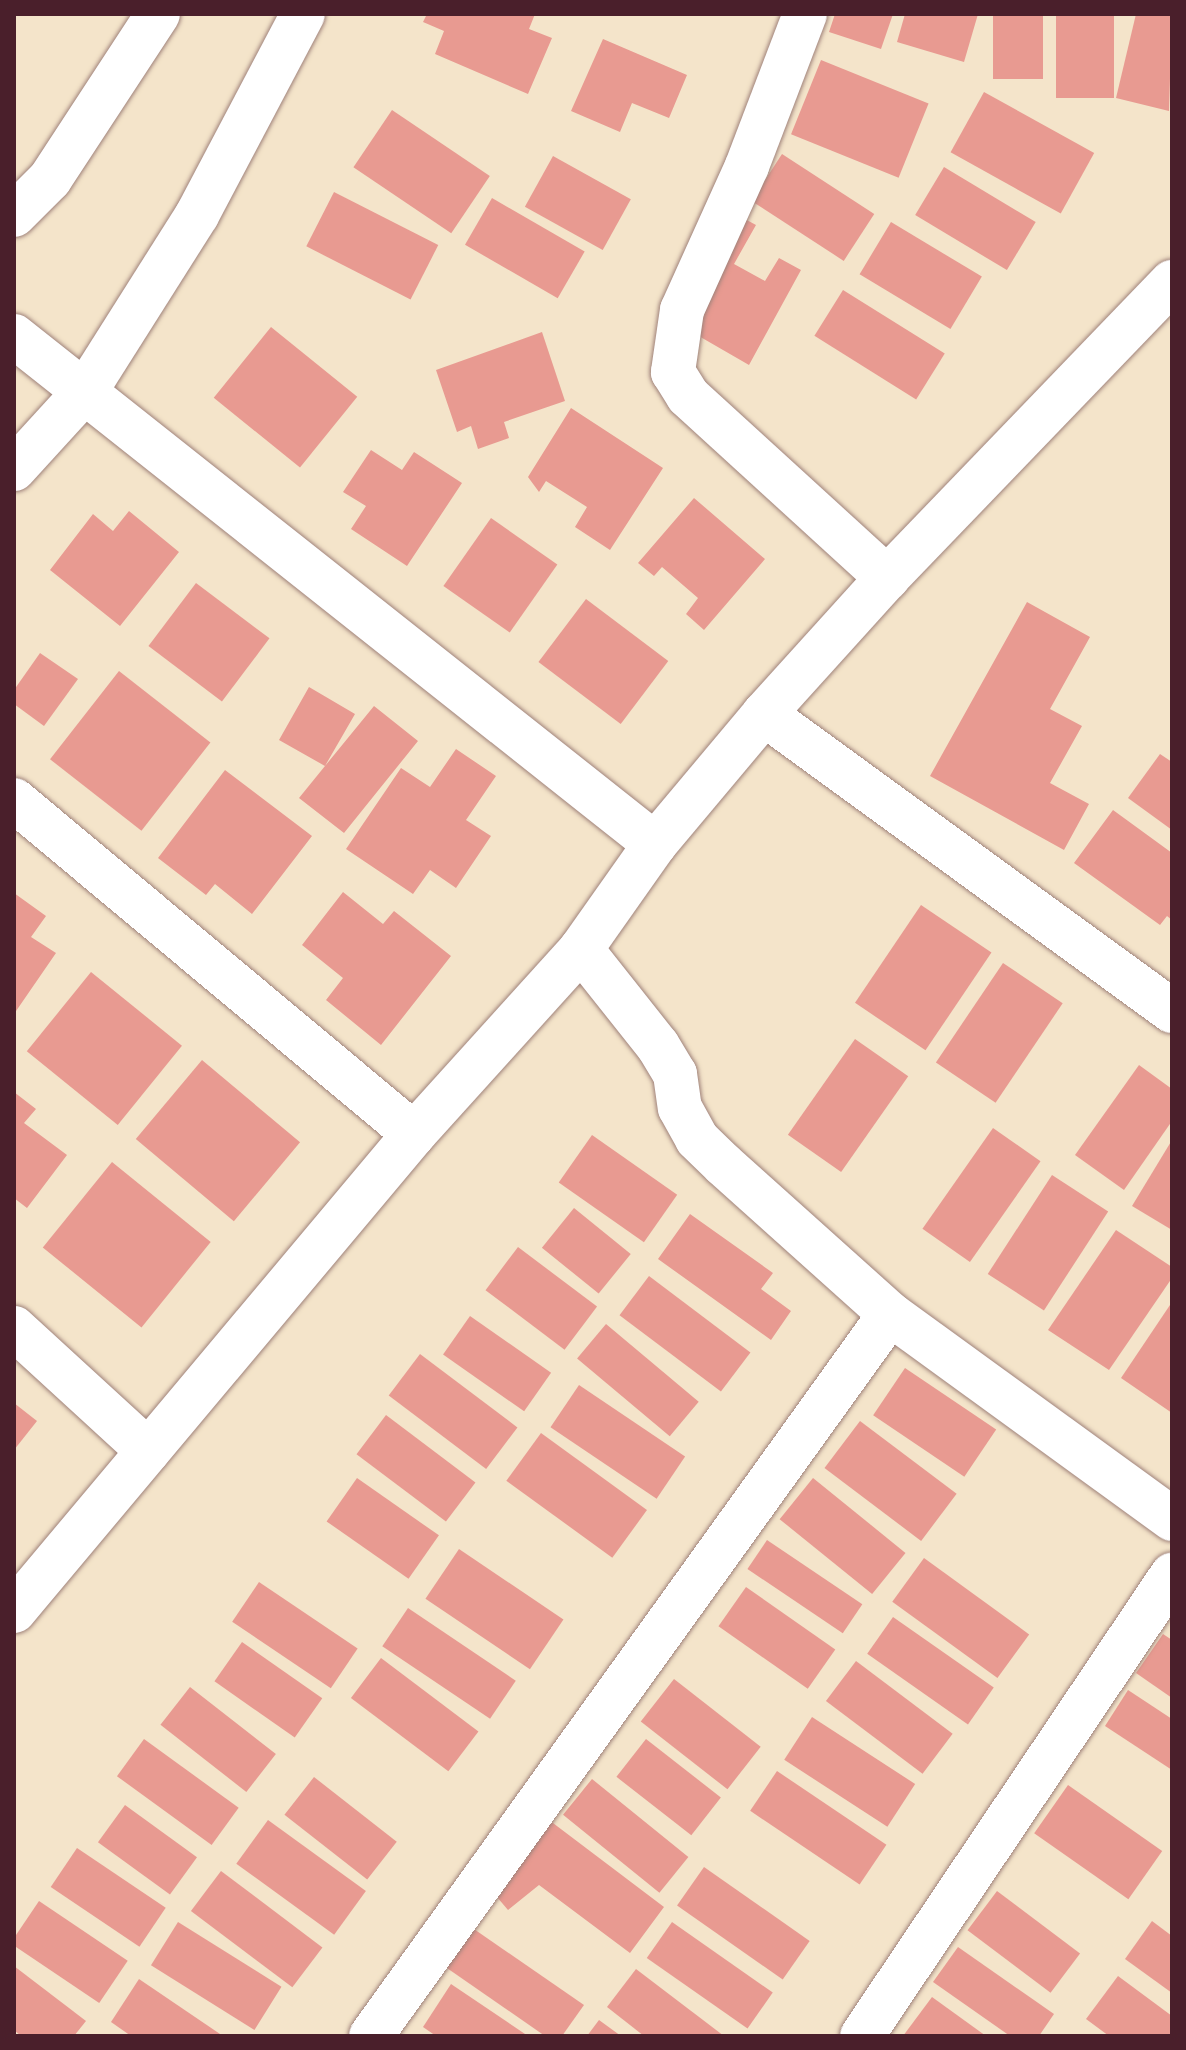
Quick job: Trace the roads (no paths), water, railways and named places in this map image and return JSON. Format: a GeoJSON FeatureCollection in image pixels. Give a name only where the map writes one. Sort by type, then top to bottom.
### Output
{"type":"FeatureCollection","features":[{"type":"Feature","properties":{"kind":"street"},"geometry":{"type":"LineString","coordinates":[[14,215],[50,179],[158,14]]}},
{"type":"Feature","properties":{"kind":"street"},"geometry":{"type":"LineString","coordinates":[[14,469],[87,389],[197,215],[303,14]]}},
{"type":"Feature","properties":{"kind":"street"},"geometry":{"type":"LineString","coordinates":[[805,14],[747,166],[682,310],[673,372],[688,396],[887,578]]}},
{"type":"Feature","properties":{"kind":"street"},"geometry":{"type":"LineString","coordinates":[[14,1611],[414,1134],[581,949],[655,844],[764,714],[887,578],[1172,282]]}},
{"type":"Feature","properties":{"kind":"street"},"geometry":{"type":"LineString","coordinates":[[14,336],[87,389],[655,844]]}},
{"type":"Feature","properties":{"kind":"street"},"geometry":{"type":"LineString","coordinates":[[764,714],[1172,1011]]}},
{"type":"Feature","properties":{"kind":"street"},"geometry":{"type":"LineString","coordinates":[[14,800],[414,1134]]}},
{"type":"Feature","properties":{"kind":"street"},"geometry":{"type":"LineString","coordinates":[[581,949],[658,1046],[675,1074],[680,1108],[697,1139],[890,1314],[1172,1519]]}},
{"type":"Feature","properties":{"kind":"street"},"geometry":{"type":"LineString","coordinates":[[371,2036],[890,1314]]}},
{"type":"Feature","properties":{"kind":"street"},"geometry":{"type":"LineString","coordinates":[[14,1328],[148,1451]]}},
{"type":"Feature","properties":{"kind":"street"},"geometry":{"type":"LineString","coordinates":[[862,2036],[1172,1575]]}}]}
